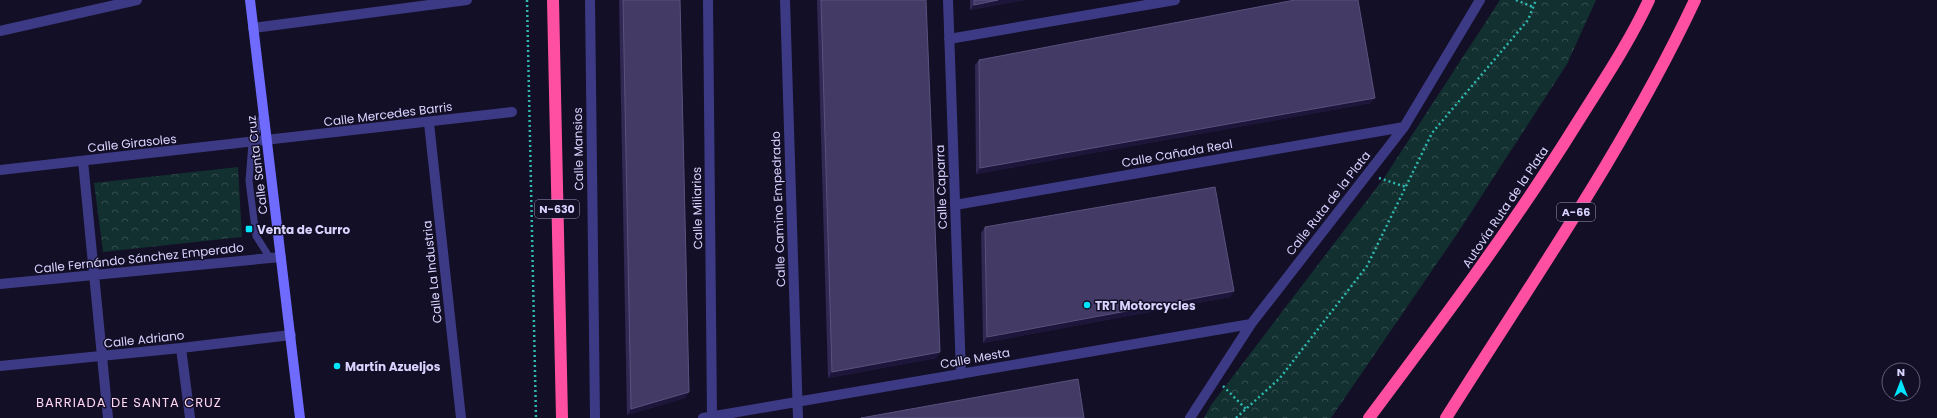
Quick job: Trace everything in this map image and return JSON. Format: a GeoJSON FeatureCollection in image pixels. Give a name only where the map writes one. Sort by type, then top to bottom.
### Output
{"type":"FeatureCollection","features":[{"type":"Feature","properties":{"kind":"highway","name":"N-630"},"geometry":{"type":"LineString","coordinates":[[553,0],[562,418]]}},
{"type":"Feature","properties":{"kind":"highway","name":"Autovía Ruta de la Plata"},"geometry":{"type":"LineString","coordinates":[[1369,418],[1479,271],[1551,166],[1608,75],[1649,0]]}},
{"type":"Feature","properties":{"kind":"highway","name":"A-66"},"geometry":{"type":"LineString","coordinates":[[1446,418],[1604,168],[1657,76],[1695,0]]}},
{"type":"Feature","properties":{"kind":"main road","name":"Calle Santa Cruz"},"geometry":{"type":"LineString","coordinates":[[250,0],[300,418]]}},
{"type":"Feature","properties":{"kind":"street"},"geometry":{"type":"LineString","coordinates":[[0,31],[137,0]]}},
{"type":"Feature","properties":{"kind":"street"},"geometry":{"type":"LineString","coordinates":[[253,28],[467,0]]}},
{"type":"Feature","properties":{"kind":"street","name":"Calle Mansios"},"geometry":{"type":"LineString","coordinates":[[590,0],[595,418]]}},
{"type":"Feature","properties":{"kind":"street","name":"Calle Miliarios"},"geometry":{"type":"LineString","coordinates":[[708,0],[708,417]]}},
{"type":"Feature","properties":{"kind":"street","name":"Calle Camino Empedrado"},"geometry":{"type":"LineString","coordinates":[[785,0],[798,418]]}},
{"type":"Feature","properties":{"kind":"street","name":"Calle Caparra"},"geometry":{"type":"LineString","coordinates":[[948,0],[961,374]]}},
{"type":"Feature","properties":{"kind":"street"},"geometry":{"type":"LineString","coordinates":[[949,39],[1175,0]]}},
{"type":"Feature","properties":{"kind":"street","name":"Calle Ruta de la Plata"},"geometry":{"type":"LineString","coordinates":[[1190,418],[1250,324],[1404,127],[1480,0]]}},
{"type":"Feature","properties":{"kind":"street","name":"Calle Mercedes Barris"},"geometry":{"type":"LineString","coordinates":[[267,141],[512,112]]}},
{"type":"Feature","properties":{"kind":"street","name":"Calle La Industria"},"geometry":{"type":"LineString","coordinates":[[429,123],[461,418]]}},
{"type":"Feature","properties":{"kind":"street","name":"Calle Cañada Real"},"geometry":{"type":"LineString","coordinates":[[955,205],[1404,127]]}},
{"type":"Feature","properties":{"kind":"street","name":"Calle Girasoles"},"geometry":{"type":"LineString","coordinates":[[0,170],[267,141]]}},
{"type":"Feature","properties":{"kind":"street"},"geometry":{"type":"LineString","coordinates":[[83,161],[108,418]]}},
{"type":"Feature","properties":{"kind":"street","name":"Calle Fernándo Sánchez Emperado"},"geometry":{"type":"LineString","coordinates":[[0,284],[281,257]]}},
{"type":"Feature","properties":{"kind":"street","name":"Calle Mesta"},"geometry":{"type":"LineString","coordinates":[[708,417],[1250,324]]}},
{"type":"Feature","properties":{"kind":"street","name":"Calle Adriano"},"geometry":{"type":"LineString","coordinates":[[0,366],[181,348],[290,334]]}},
{"type":"Feature","properties":{"kind":"street"},"geometry":{"type":"LineString","coordinates":[[181,348],[190,418]]}},
{"type":"Feature","properties":{"kind":"lane"},"geometry":{"type":"LineString","coordinates":[[264,112],[252,143],[249,181],[256,236],[270,258]]}},
{"type":"Feature","properties":{"kind":"path"},"geometry":{"type":"LineString","coordinates":[[527,0],[536,418]]}},
{"type":"Feature","properties":{"kind":"path"},"geometry":{"type":"LineString","coordinates":[[1516,0],[1533,7]]}},
{"type":"Feature","properties":{"kind":"path"},"geometry":{"type":"LineString","coordinates":[[1236,418],[1280,378],[1367,266],[1432,133],[1528,20],[1536,0]]}},
{"type":"Feature","properties":{"kind":"path"},"geometry":{"type":"LineString","coordinates":[[1367,174],[1406,187]]}},
{"type":"Feature","properties":{"kind":"path"},"geometry":{"type":"LineString","coordinates":[[1216,378],[1246,409]]}},
{"type":"Feature","properties":{"kind":"green space"},"geometry":{"type":"Polygon","coordinates":[[[1500,0],[1596,0],[1567,64],[1457,234],[1331,418],[1204,418],[1211,405],[1384,178],[1500,0]]]}},
{"type":"Feature","properties":{"kind":"green space"},"geometry":{"type":"Polygon","coordinates":[[[238,167],[242,237],[103,252],[94,183],[238,167]]]}},
{"type":"Feature","properties":{"kind":"building"},"geometry":{"type":"Polygon","coordinates":[[[623,0],[680,0],[689,392],[631,409],[623,0]]]}},
{"type":"Feature","properties":{"kind":"building"},"geometry":{"type":"Polygon","coordinates":[[[821,0],[926,0],[940,352],[832,372],[821,0]]]}},
{"type":"Feature","properties":{"kind":"building"},"geometry":{"type":"Polygon","coordinates":[[[974,0],[998,0],[974,5],[974,0]]]}},
{"type":"Feature","properties":{"kind":"building"},"geometry":{"type":"Polygon","coordinates":[[[1295,0],[1358,0],[1375,98],[980,168],[979,60],[1295,0]]]}},
{"type":"Feature","properties":{"kind":"building"},"geometry":{"type":"Polygon","coordinates":[[[1215,187],[1234,291],[987,337],[985,227],[1215,187]]]}},
{"type":"Feature","properties":{"kind":"building"},"geometry":{"type":"Polygon","coordinates":[[[1078,379],[1084,418],[861,418],[1078,379]]]}},
{"type":"Feature","properties":{"kind":"place","name":"Venta de Curro"},"geometry":{"type":"Point","coordinates":[249,229]}},
{"type":"Feature","properties":{"kind":"place","name":"TRT Motorcycles"},"geometry":{"type":"Point","coordinates":[1087,305]}},
{"type":"Feature","properties":{"kind":"place","name":"Martín Azueljos"},"geometry":{"type":"Point","coordinates":[337,366]}},
{"type":"Feature","properties":{"kind":"district","name":"BARRIADA DE SANTA CRUZ"},"geometry":{"type":"Point","coordinates":[129,402]}}]}
